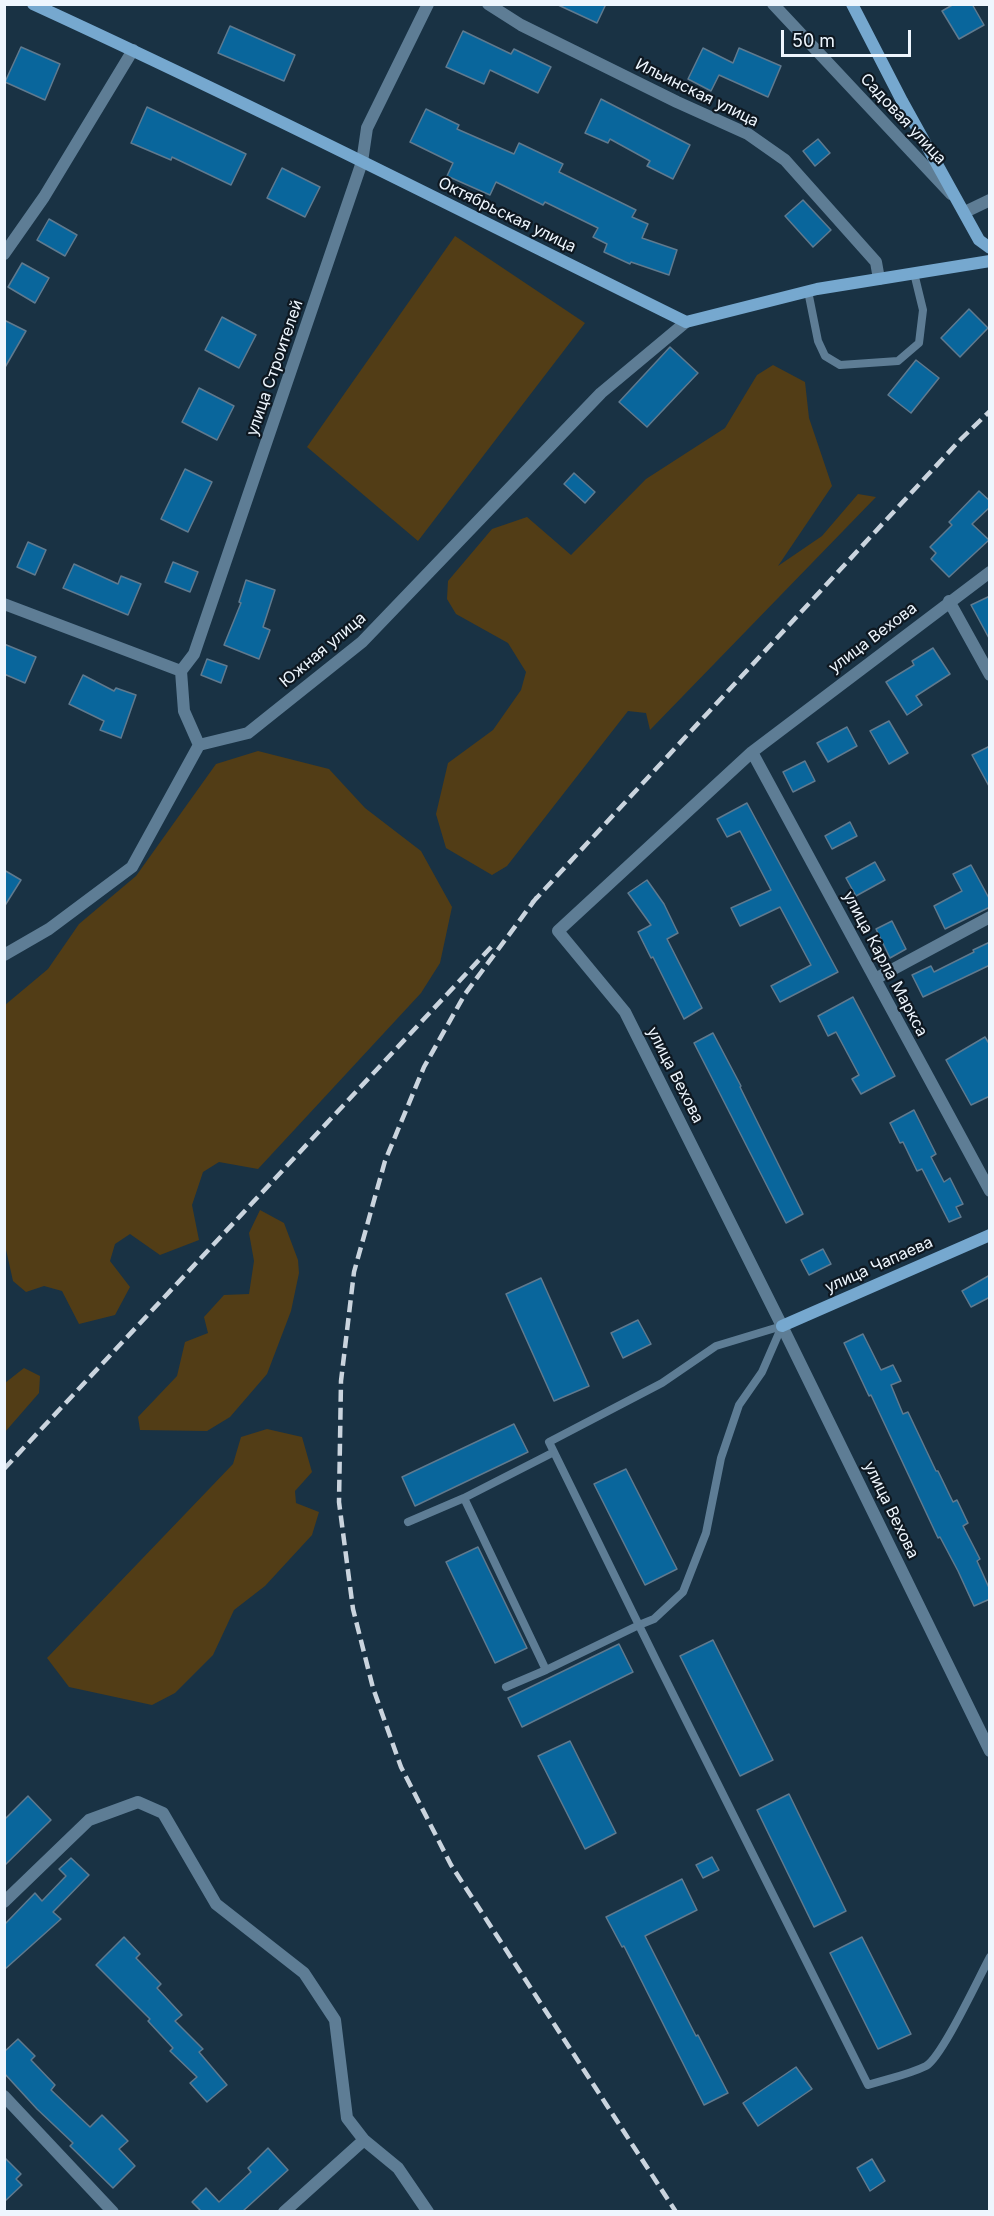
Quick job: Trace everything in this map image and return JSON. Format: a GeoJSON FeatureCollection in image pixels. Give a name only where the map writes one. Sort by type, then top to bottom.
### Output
{"type":"FeatureCollection","features":[{"type":"Feature","properties":{"kind":"street","name":"Октябрьская улица"},"geometry":{"type":"LineString","coordinates":[[33,4],[133,50],[686,322]]}},
{"type":"Feature","properties":{"kind":"street","name":"улица Строителей"},"geometry":{"type":"LineString","coordinates":[[182,671],[194,654],[362,162],[367,128],[428,4]]}},
{"type":"Feature","properties":{"kind":"street","name":"Ильинская улица"},"geometry":{"type":"LineString","coordinates":[[488,4],[521,25],[677,102],[748,134],[785,160],[876,262],[879,279]]}},
{"type":"Feature","properties":{"kind":"street","name":"Садовая улица"},"geometry":{"type":"LineString","coordinates":[[773,4],[962,207]]}},
{"type":"Feature","properties":{"kind":"street"},"geometry":{"type":"LineString","coordinates":[[852,4],[979,240],[990,248]]}},
{"type":"Feature","properties":{"kind":"street"},"geometry":{"type":"LineString","coordinates":[[4,254],[44,197],[133,50]]}},
{"type":"Feature","properties":{"kind":"street"},"geometry":{"type":"LineString","coordinates":[[962,207],[990,200]]}},
{"type":"Feature","properties":{"kind":"street"},"geometry":{"type":"LineString","coordinates":[[686,322],[808,291],[990,261]]}},
{"type":"Feature","properties":{"kind":"street","name":"Южная улица"},"geometry":{"type":"LineString","coordinates":[[199,745],[248,733],[362,642],[601,393],[686,322]]}},
{"type":"Feature","properties":{"kind":"street","name":"улица Вехова"},"geometry":{"type":"LineString","coordinates":[[990,572],[752,752],[558,931],[625,1012],[990,1750]]}},
{"type":"Feature","properties":{"kind":"street"},"geometry":{"type":"LineString","coordinates":[[949,601],[990,675]]}},
{"type":"Feature","properties":{"kind":"street"},"geometry":{"type":"LineString","coordinates":[[4,604],[182,671],[184,711],[199,745],[132,867],[49,929],[4,955]]}},
{"type":"Feature","properties":{"kind":"street","name":"улица Карла Маркса"},"geometry":{"type":"LineString","coordinates":[[752,752],[990,1191]]}},
{"type":"Feature","properties":{"kind":"street"},"geometry":{"type":"LineString","coordinates":[[875,979],[990,917]]}},
{"type":"Feature","properties":{"kind":"street","name":"улица Чапаева"},"geometry":{"type":"LineString","coordinates":[[782,1326],[990,1235]]}},
{"type":"Feature","properties":{"kind":"street"},"geometry":{"type":"LineString","coordinates":[[4,1902],[89,1820],[138,1802],[163,1813],[216,1904],[304,1973],[335,2020],[347,2118],[364,2140],[398,2168],[428,2211]]}},
{"type":"Feature","properties":{"kind":"street"},"geometry":{"type":"LineString","coordinates":[[4,2096],[113,2211]]}},
{"type":"Feature","properties":{"kind":"street"},"geometry":{"type":"LineString","coordinates":[[284,2211],[364,2140]]}},
{"type":"Feature","properties":{"kind":"lane"},"geometry":{"type":"LineString","coordinates":[[808,291],[818,341],[825,356],[840,365],[898,361],[919,343],[923,310],[914,273]]}},
{"type":"Feature","properties":{"kind":"lane"},"geometry":{"type":"LineString","coordinates":[[782,1326],[716,1346],[662,1383],[549,1442],[868,2085],[927,2065],[939,2051],[990,1957]]}},
{"type":"Feature","properties":{"kind":"lane"},"geometry":{"type":"LineString","coordinates":[[506,1687],[654,1619],[683,1592],[706,1533],[721,1458],[739,1405],[762,1372],[782,1326]]}},
{"type":"Feature","properties":{"kind":"lane"},"geometry":{"type":"LineString","coordinates":[[408,1522],[464,1498],[554,1452]]}},
{"type":"Feature","properties":{"kind":"lane"},"geometry":{"type":"LineString","coordinates":[[464,1498],[546,1670]]}},
{"type":"Feature","properties":{"kind":"shaded area"},"geometry":{"type":"Polygon","coordinates":[[[455,236],[585,323],[418,541],[307,447],[455,236]]]}},
{"type":"Feature","properties":{"kind":"shaded area"},"geometry":{"type":"Polygon","coordinates":[[[773,365],[805,382],[809,418],[832,486],[778,566],[822,536],[858,494],[876,497],[650,730],[646,713],[628,711],[507,866],[492,875],[446,848],[436,814],[448,763],[493,730],[521,690],[526,672],[508,643],[456,614],[447,599],[448,581],[492,529],[527,517],[571,555],[646,479],[725,428],[757,375],[773,365]]]}},
{"type":"Feature","properties":{"kind":"shaded area"},"geometry":{"type":"Polygon","coordinates":[[[258,751],[329,769],[365,808],[421,851],[452,907],[440,963],[421,993],[258,1169],[219,1162],[203,1172],[192,1205],[199,1240],[160,1255],[130,1234],[115,1244],[110,1261],[130,1287],[115,1315],[79,1324],[62,1291],[44,1286],[26,1292],[13,1281],[5,1245],[5,1005],[48,969],[79,924],[136,876],[216,764],[258,751]]]}},
{"type":"Feature","properties":{"kind":"shaded area"},"geometry":{"type":"Polygon","coordinates":[[[260,1210],[284,1223],[298,1260],[299,1273],[291,1311],[267,1374],[230,1417],[207,1431],[140,1430],[138,1417],[177,1376],[185,1342],[208,1333],[204,1317],[224,1295],[249,1294],[254,1261],[249,1233],[260,1210]]]}},
{"type":"Feature","properties":{"kind":"shaded area"},"geometry":{"type":"Polygon","coordinates":[[[24,1368],[40,1376],[39,1393],[5,1432],[5,1383],[24,1368]]]}},
{"type":"Feature","properties":{"kind":"shaded area"},"geometry":{"type":"Polygon","coordinates":[[[267,1429],[302,1437],[312,1472],[295,1491],[296,1503],[319,1512],[312,1535],[265,1586],[234,1610],[213,1655],[175,1693],[152,1705],[69,1687],[47,1658],[233,1464],[241,1437],[267,1429]]]}},
{"type":"Feature","properties":{"kind":"building"},"geometry":{"type":"Polygon","coordinates":[[[556,4],[606,4],[597,23],[556,4]]]}},
{"type":"Feature","properties":{"kind":"building"},"geometry":{"type":"Polygon","coordinates":[[[954,4],[972,4],[984,25],[959,39],[942,11],[954,4]]]}},
{"type":"Feature","properties":{"kind":"building"},"geometry":{"type":"Polygon","coordinates":[[[230,26],[295,55],[284,81],[218,53],[230,26]]]}},
{"type":"Feature","properties":{"kind":"building"},"geometry":{"type":"Polygon","coordinates":[[[463,31],[511,54],[514,49],[551,67],[538,93],[490,70],[484,84],[446,67],[463,31]]]}},
{"type":"Feature","properties":{"kind":"building"},"geometry":{"type":"Polygon","coordinates":[[[21,47],[60,64],[45,100],[5,82],[21,47]]]}},
{"type":"Feature","properties":{"kind":"building"},"geometry":{"type":"Polygon","coordinates":[[[703,48],[733,63],[739,48],[781,66],[768,97],[719,75],[711,91],[688,79],[703,48]]]}},
{"type":"Feature","properties":{"kind":"building"},"geometry":{"type":"Polygon","coordinates":[[[601,99],[690,145],[673,179],[647,166],[650,161],[610,139],[608,143],[585,133],[601,99]]]}},
{"type":"Feature","properties":{"kind":"building"},"geometry":{"type":"Polygon","coordinates":[[[147,107],[246,154],[231,185],[172,157],[171,160],[131,143],[147,107]]]}},
{"type":"Feature","properties":{"kind":"building"},"geometry":{"type":"Polygon","coordinates":[[[426,109],[459,125],[457,129],[514,154],[519,143],[563,164],[559,172],[636,210],[632,217],[648,224],[642,238],[677,250],[669,275],[631,262],[630,264],[604,252],[607,244],[593,237],[598,228],[545,202],[543,205],[496,182],[490,195],[447,176],[453,163],[410,142],[426,109]]]}},
{"type":"Feature","properties":{"kind":"building"},"geometry":{"type":"Polygon","coordinates":[[[818,139],[830,153],[815,166],[803,151],[818,139]]]}},
{"type":"Feature","properties":{"kind":"building"},"geometry":{"type":"Polygon","coordinates":[[[282,168],[320,187],[305,217],[267,198],[282,168]]]}},
{"type":"Feature","properties":{"kind":"building"},"geometry":{"type":"Polygon","coordinates":[[[803,200],[831,230],[813,247],[785,216],[803,200]]]}},
{"type":"Feature","properties":{"kind":"building"},"geometry":{"type":"Polygon","coordinates":[[[49,219],[77,235],[65,256],[37,240],[49,219]]]}},
{"type":"Feature","properties":{"kind":"building"},"geometry":{"type":"Polygon","coordinates":[[[22,263],[49,278],[35,303],[8,287],[22,263]]]}},
{"type":"Feature","properties":{"kind":"building"},"geometry":{"type":"Polygon","coordinates":[[[969,309],[988,328],[960,357],[941,338],[969,309]]]}},
{"type":"Feature","properties":{"kind":"building"},"geometry":{"type":"Polygon","coordinates":[[[222,317],[256,335],[239,368],[205,350],[222,317]]]}},
{"type":"Feature","properties":{"kind":"building"},"geometry":{"type":"Polygon","coordinates":[[[4,320],[26,331],[4,369],[4,320]]]}},
{"type":"Feature","properties":{"kind":"building"},"geometry":{"type":"Polygon","coordinates":[[[670,347],[698,373],[647,427],[619,402],[670,347]]]}},
{"type":"Feature","properties":{"kind":"building"},"geometry":{"type":"Polygon","coordinates":[[[916,360],[939,378],[911,413],[888,395],[916,360]]]}},
{"type":"Feature","properties":{"kind":"building"},"geometry":{"type":"Polygon","coordinates":[[[199,388],[234,406],[217,440],[182,422],[199,388]]]}},
{"type":"Feature","properties":{"kind":"building"},"geometry":{"type":"Polygon","coordinates":[[[185,469],[212,482],[188,532],[161,519],[185,469]]]}},
{"type":"Feature","properties":{"kind":"building"},"geometry":{"type":"Polygon","coordinates":[[[574,473],[595,492],[585,503],[564,484],[574,473]]]}},
{"type":"Feature","properties":{"kind":"building"},"geometry":{"type":"Polygon","coordinates":[[[979,491],[990,501],[990,507],[972,524],[989,540],[949,577],[931,559],[936,553],[930,547],[952,525],[949,522],[979,491]]]}},
{"type":"Feature","properties":{"kind":"building"},"geometry":{"type":"Polygon","coordinates":[[[28,542],[46,550],[35,575],[17,567],[28,542]]]}},
{"type":"Feature","properties":{"kind":"building"},"geometry":{"type":"Polygon","coordinates":[[[173,562],[198,572],[190,592],[165,582],[173,562]]]}},
{"type":"Feature","properties":{"kind":"building"},"geometry":{"type":"Polygon","coordinates":[[[74,564],[118,584],[121,576],[141,584],[128,615],[63,588],[74,564]]]}},
{"type":"Feature","properties":{"kind":"building"},"geometry":{"type":"Polygon","coordinates":[[[246,580],[275,590],[263,627],[270,630],[259,659],[224,645],[241,603],[239,602],[246,580]]]}},
{"type":"Feature","properties":{"kind":"building"},"geometry":{"type":"Polygon","coordinates":[[[990,596],[990,640],[971,605],[990,596]]]}},
{"type":"Feature","properties":{"kind":"building"},"geometry":{"type":"Polygon","coordinates":[[[4,644],[36,657],[25,683],[4,674],[4,644]]]}},
{"type":"Feature","properties":{"kind":"building"},"geometry":{"type":"Polygon","coordinates":[[[933,648],[950,674],[916,696],[922,705],[907,715],[886,682],[914,665],[912,661],[933,648]]]}},
{"type":"Feature","properties":{"kind":"building"},"geometry":{"type":"Polygon","coordinates":[[[207,659],[227,666],[221,683],[201,675],[207,659]]]}},
{"type":"Feature","properties":{"kind":"building"},"geometry":{"type":"Polygon","coordinates":[[[83,675],[114,691],[116,688],[136,695],[121,738],[100,730],[104,721],[69,704],[83,675]]]}},
{"type":"Feature","properties":{"kind":"building"},"geometry":{"type":"Polygon","coordinates":[[[889,721],[908,753],[889,764],[870,731],[889,721]]]}},
{"type":"Feature","properties":{"kind":"building"},"geometry":{"type":"Polygon","coordinates":[[[847,727],[857,746],[828,762],[817,743],[847,727]]]}},
{"type":"Feature","properties":{"kind":"building"},"geometry":{"type":"Polygon","coordinates":[[[990,746],[990,788],[972,755],[990,746]]]}},
{"type":"Feature","properties":{"kind":"building"},"geometry":{"type":"Polygon","coordinates":[[[805,761],[815,781],[793,792],[783,772],[805,761]]]}},
{"type":"Feature","properties":{"kind":"building"},"geometry":{"type":"Polygon","coordinates":[[[747,803],[838,972],[780,1002],[771,986],[811,965],[780,907],[740,926],[731,908],[771,890],[740,831],[727,837],[717,819],[747,803]]]}},
{"type":"Feature","properties":{"kind":"building"},"geometry":{"type":"Polygon","coordinates":[[[850,822],[857,836],[832,849],[825,836],[850,822]]]}},
{"type":"Feature","properties":{"kind":"building"},"geometry":{"type":"Polygon","coordinates":[[[875,862],[885,880],[856,896],[846,878],[875,862]]]}},
{"type":"Feature","properties":{"kind":"building"},"geometry":{"type":"Polygon","coordinates":[[[971,865],[990,900],[990,907],[945,929],[934,906],[962,891],[953,874],[971,865]]]}},
{"type":"Feature","properties":{"kind":"building"},"geometry":{"type":"Polygon","coordinates":[[[4,870],[21,880],[4,907],[4,870]]]}},
{"type":"Feature","properties":{"kind":"building"},"geometry":{"type":"Polygon","coordinates":[[[647,880],[664,904],[678,933],[667,939],[702,1008],[684,1019],[638,932],[651,925],[628,893],[647,880]]]}},
{"type":"Feature","properties":{"kind":"building"},"geometry":{"type":"Polygon","coordinates":[[[892,921],[906,949],[890,958],[876,929],[892,921]]]}},
{"type":"Feature","properties":{"kind":"building"},"geometry":{"type":"Polygon","coordinates":[[[990,942],[990,965],[923,997],[912,975],[931,966],[934,972],[990,942]]]}},
{"type":"Feature","properties":{"kind":"building"},"geometry":{"type":"Polygon","coordinates":[[[853,997],[895,1076],[861,1094],[852,1079],[859,1075],[836,1032],[828,1036],[818,1016],[853,997]]]}},
{"type":"Feature","properties":{"kind":"building"},"geometry":{"type":"Polygon","coordinates":[[[713,1033],[803,1214],[786,1223],[694,1043],[713,1033]]]}},
{"type":"Feature","properties":{"kind":"building"},"geometry":{"type":"Polygon","coordinates":[[[985,1037],[990,1045],[990,1096],[971,1105],[946,1060],[985,1037]]]}},
{"type":"Feature","properties":{"kind":"building"},"geometry":{"type":"Polygon","coordinates":[[[914,1110],[936,1154],[931,1157],[944,1182],[950,1178],[963,1204],[956,1207],[961,1217],[949,1222],[922,1169],[917,1171],[903,1142],[900,1143],[890,1123],[914,1110]]]}},
{"type":"Feature","properties":{"kind":"building"},"geometry":{"type":"Polygon","coordinates":[[[823,1249],[831,1264],[809,1275],[801,1260],[823,1249]]]}},
{"type":"Feature","properties":{"kind":"building"},"geometry":{"type":"Polygon","coordinates":[[[990,1275],[990,1297],[971,1307],[962,1291],[990,1275]]]}},
{"type":"Feature","properties":{"kind":"building"},"geometry":{"type":"Polygon","coordinates":[[[541,1278],[589,1386],[554,1401],[506,1294],[541,1278]]]}},
{"type":"Feature","properties":{"kind":"building"},"geometry":{"type":"Polygon","coordinates":[[[638,1320],[651,1344],[623,1358],[611,1333],[638,1320]]]}},
{"type":"Feature","properties":{"kind":"building"},"geometry":{"type":"Polygon","coordinates":[[[863,1334],[881,1370],[893,1365],[901,1381],[891,1385],[903,1414],[908,1412],[936,1471],[953,1502],[957,1500],[968,1523],[963,1526],[980,1559],[977,1561],[990,1590],[990,1599],[974,1606],[940,1537],[938,1538],[871,1395],[869,1396],[844,1343],[863,1334]]]}},
{"type":"Feature","properties":{"kind":"building"},"geometry":{"type":"Polygon","coordinates":[[[514,1424],[528,1452],[415,1506],[402,1477],[514,1424]]]}},
{"type":"Feature","properties":{"kind":"building"},"geometry":{"type":"Polygon","coordinates":[[[626,1469],[677,1569],[645,1585],[594,1484],[626,1469]]]}},
{"type":"Feature","properties":{"kind":"building"},"geometry":{"type":"Polygon","coordinates":[[[478,1547],[527,1648],[495,1663],[446,1562],[478,1547]]]}},
{"type":"Feature","properties":{"kind":"building"},"geometry":{"type":"Polygon","coordinates":[[[713,1640],[773,1760],[740,1776],[680,1656],[713,1640]]]}},
{"type":"Feature","properties":{"kind":"building"},"geometry":{"type":"Polygon","coordinates":[[[619,1644],[633,1672],[522,1727],[508,1698],[619,1644]]]}},
{"type":"Feature","properties":{"kind":"building"},"geometry":{"type":"Polygon","coordinates":[[[570,1741],[616,1833],[585,1849],[538,1756],[570,1741]]]}},
{"type":"Feature","properties":{"kind":"building"},"geometry":{"type":"Polygon","coordinates":[[[789,1794],[846,1911],[814,1927],[757,1810],[789,1794]]]}},
{"type":"Feature","properties":{"kind":"building"},"geometry":{"type":"Polygon","coordinates":[[[28,1796],[51,1820],[4,1866],[4,1820],[28,1796]]]}},
{"type":"Feature","properties":{"kind":"building"},"geometry":{"type":"Polygon","coordinates":[[[712,1857],[719,1870],[703,1878],[696,1865],[712,1857]]]}},
{"type":"Feature","properties":{"kind":"building"},"geometry":{"type":"Polygon","coordinates":[[[71,1858],[89,1875],[53,1912],[61,1919],[4,1970],[4,1925],[35,1893],[42,1901],[66,1876],[59,1869],[71,1858]]]}},
{"type":"Feature","properties":{"kind":"building"},"geometry":{"type":"Polygon","coordinates":[[[682,1879],[697,1910],[645,1936],[728,2093],[704,2105],[624,1946],[622,1947],[606,1917],[682,1879]]]}},
{"type":"Feature","properties":{"kind":"building"},"geometry":{"type":"Polygon","coordinates":[[[124,1937],[140,1954],[136,1958],[161,1984],[157,1988],[182,2015],[175,2021],[203,2049],[199,2052],[227,2085],[207,2102],[190,2083],[197,2077],[170,2051],[173,2048],[148,2021],[150,2019],[96,1965],[124,1937]]]}},
{"type":"Feature","properties":{"kind":"building"},"geometry":{"type":"Polygon","coordinates":[[[862,1937],[911,2034],[878,2049],[830,1953],[862,1937]]]}},
{"type":"Feature","properties":{"kind":"building"},"geometry":{"type":"Polygon","coordinates":[[[18,2039],[35,2056],[31,2060],[55,2085],[51,2090],[90,2127],[102,2115],[128,2141],[119,2149],[135,2166],[113,2188],[70,2146],[73,2143],[4,2073],[4,2052],[18,2039]]]}},
{"type":"Feature","properties":{"kind":"building"},"geometry":{"type":"Polygon","coordinates":[[[796,2067],[812,2089],[758,2126],[743,2103],[796,2067]]]}},
{"type":"Feature","properties":{"kind":"building"},"geometry":{"type":"Polygon","coordinates":[[[268,2148],[288,2170],[243,2211],[201,2211],[192,2202],[206,2188],[219,2202],[251,2172],[248,2168],[268,2148]]]}},
{"type":"Feature","properties":{"kind":"building"},"geometry":{"type":"Polygon","coordinates":[[[4,2157],[21,2174],[16,2179],[22,2185],[4,2202],[4,2157]]]}},
{"type":"Feature","properties":{"kind":"building"},"geometry":{"type":"Polygon","coordinates":[[[872,2159],[885,2181],[870,2191],[857,2168],[872,2159]]]}},
{"type":"Feature","properties":{"kind":"railway"},"geometry":{"type":"LineString","coordinates":[[532,903],[961,439],[990,411]]}},
{"type":"Feature","properties":{"kind":"railway"},"geometry":{"type":"LineString","coordinates":[[537,897],[465,994],[424,1067],[385,1161],[354,1272],[341,1381],[339,1502],[353,1609],[373,1688],[401,1767],[451,1865],[676,2212]]}},
{"type":"Feature","properties":{"kind":"railway"},"geometry":{"type":"LineString","coordinates":[[4,1469],[493,945]]}}]}
